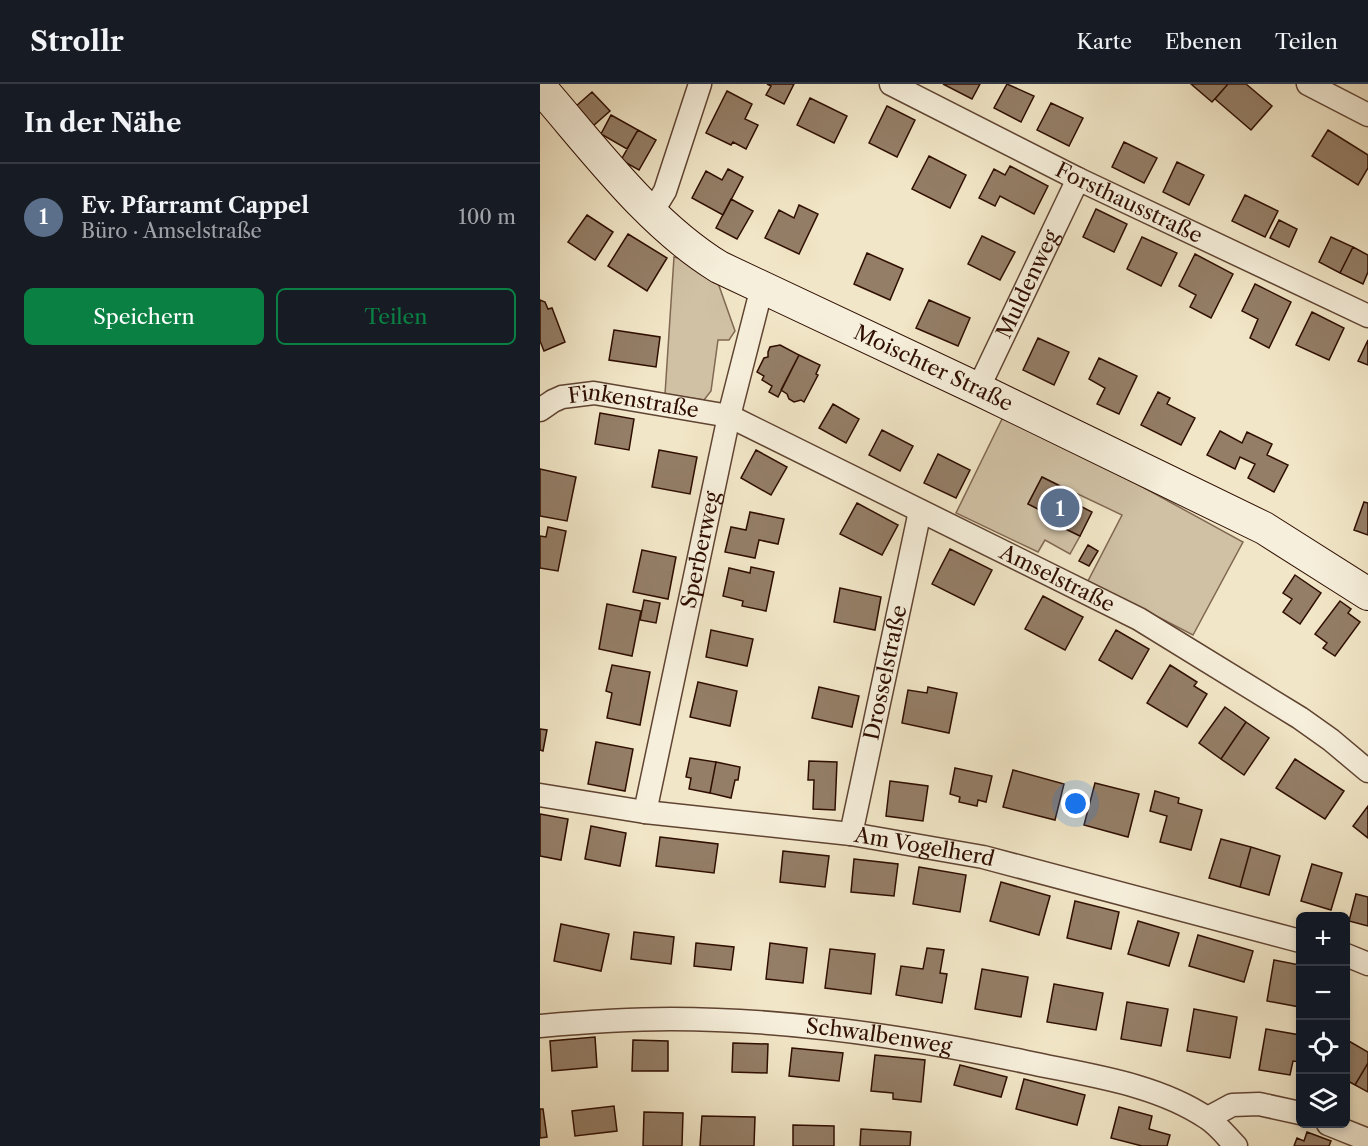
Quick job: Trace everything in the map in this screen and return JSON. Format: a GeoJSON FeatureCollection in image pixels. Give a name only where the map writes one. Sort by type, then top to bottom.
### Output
{"type":"FeatureCollection","features":[{"type":"Feature","properties":{"kind":"street"},"geometry":{"type":"LineString","coordinates":[[651,214],[665,191],[700,84]]}},
{"type":"Feature","properties":{"kind":"street","name":"Forsthausstraße"},"geometry":{"type":"LineString","coordinates":[[891,84],[1078,179],[1368,316]]}},
{"type":"Feature","properties":{"kind":"street"},"geometry":{"type":"LineString","coordinates":[[1308,84],[1368,115]]}},
{"type":"Feature","properties":{"kind":"street","name":"Moischter Straße"},"geometry":{"type":"LineString","coordinates":[[540,87],[651,214],[703,257],[719,267],[978,389],[1264,528],[1368,594]]}},
{"type":"Feature","properties":{"kind":"street","name":"Muldenweg"},"geometry":{"type":"LineString","coordinates":[[978,389],[1078,179]]}},
{"type":"Feature","properties":{"kind":"street","name":"Sperberweg"},"geometry":{"type":"LineString","coordinates":[[645,812],[729,416],[762,287]]}},
{"type":"Feature","properties":{"kind":"street","name":"Finkenstraße"},"geometry":{"type":"LineString","coordinates":[[540,410],[562,397],[594,393],[729,416]]}},
{"type":"Feature","properties":{"kind":"street","name":"Amselstraße"},"geometry":{"type":"LineString","coordinates":[[729,416],[1139,619],[1300,718],[1368,771]]}},
{"type":"Feature","properties":{"kind":"street","name":"Drosselstraße"},"geometry":{"type":"LineString","coordinates":[[851,834],[920,511]]}},
{"type":"Feature","properties":{"kind":"street","name":"Am Vogelherd"},"geometry":{"type":"LineString","coordinates":[[540,795],[645,812],[851,834],[983,857],[1296,940]]}},
{"type":"Feature","properties":{"kind":"street"},"geometry":{"type":"LineString","coordinates":[[1350,957],[1368,964]]}},
{"type":"Feature","properties":{"kind":"street","name":"Schwalbenweg"},"geometry":{"type":"LineString","coordinates":[[540,1026],[671,1019],[755,1022],[858,1032],[945,1045],[1096,1077],[1159,1093],[1208,1118],[1236,1146]]}},
{"type":"Feature","properties":{"kind":"street"},"geometry":{"type":"LineString","coordinates":[[1208,1118],[1232,1105],[1259,1104],[1296,1112]]}},
{"type":"Feature","properties":{"kind":"street"},"geometry":{"type":"LineString","coordinates":[[1338,1128],[1368,1140]]}},
{"type":"Feature","properties":{"kind":"shaded area"},"geometry":{"type":"Polygon","coordinates":[[[674,257],[686,260],[718,283],[735,331],[729,340],[718,340],[711,391],[704,400],[665,394],[674,257]]]}},
{"type":"Feature","properties":{"kind":"shaded area"},"geometry":{"type":"Polygon","coordinates":[[[1003,417],[1137,484],[1243,542],[1193,635],[1088,581],[1122,515],[1042,477],[1028,504],[1052,516],[1049,521],[1080,536],[1070,554],[1045,540],[1038,552],[956,513],[1003,417]]]}},
{"type":"Feature","properties":{"kind":"building"},"geometry":{"type":"Polygon","coordinates":[[[767,84],[794,84],[784,104],[766,95],[771,86],[767,84]]]}},
{"type":"Feature","properties":{"kind":"building"},"geometry":{"type":"Polygon","coordinates":[[[943,84],[980,84],[972,99],[943,84]]]}},
{"type":"Feature","properties":{"kind":"building"},"geometry":{"type":"Polygon","coordinates":[[[1007,84],[1034,96],[1021,122],[994,108],[1007,84]]]}},
{"type":"Feature","properties":{"kind":"building"},"geometry":{"type":"Polygon","coordinates":[[[1191,84],[1228,84],[1212,102],[1191,84]]]}},
{"type":"Feature","properties":{"kind":"building"},"geometry":{"type":"Polygon","coordinates":[[[1228,84],[1246,84],[1272,106],[1251,130],[1215,99],[1228,84]]]}},
{"type":"Feature","properties":{"kind":"building"},"geometry":{"type":"Polygon","coordinates":[[[727,91],[752,104],[745,119],[758,125],[746,149],[733,142],[731,145],[706,133],[727,91]]]}},
{"type":"Feature","properties":{"kind":"building"},"geometry":{"type":"Polygon","coordinates":[[[592,92],[610,111],[593,126],[575,107],[592,92]]]}},
{"type":"Feature","properties":{"kind":"building"},"geometry":{"type":"Polygon","coordinates":[[[810,98],[847,116],[834,143],[797,125],[810,98]]]}},
{"type":"Feature","properties":{"kind":"building"},"geometry":{"type":"Polygon","coordinates":[[[1051,103],[1083,118],[1069,146],[1037,130],[1051,103]]]}},
{"type":"Feature","properties":{"kind":"building"},"geometry":{"type":"Polygon","coordinates":[[[887,106],[915,120],[897,157],[869,143],[887,106]]]}},
{"type":"Feature","properties":{"kind":"building"},"geometry":{"type":"Polygon","coordinates":[[[611,115],[638,130],[627,149],[601,134],[611,115]]]}},
{"type":"Feature","properties":{"kind":"building"},"geometry":{"type":"Polygon","coordinates":[[[638,130],[656,140],[639,170],[621,160],[638,130]]]}},
{"type":"Feature","properties":{"kind":"building"},"geometry":{"type":"Polygon","coordinates":[[[1328,130],[1368,155],[1368,168],[1358,185],[1312,156],[1328,130]]]}},
{"type":"Feature","properties":{"kind":"building"},"geometry":{"type":"Polygon","coordinates":[[[1124,142],[1157,158],[1144,183],[1112,167],[1124,142]]]}},
{"type":"Feature","properties":{"kind":"building"},"geometry":{"type":"Polygon","coordinates":[[[929,156],[966,175],[950,208],[912,189],[929,156]]]}},
{"type":"Feature","properties":{"kind":"building"},"geometry":{"type":"Polygon","coordinates":[[[1177,162],[1204,175],[1189,205],[1163,192],[1177,162]]]}},
{"type":"Feature","properties":{"kind":"building"},"geometry":{"type":"Polygon","coordinates":[[[1010,166],[1048,186],[1034,214],[1000,196],[995,206],[979,198],[994,169],[1005,175],[1010,166]]]}},
{"type":"Feature","properties":{"kind":"building"},"geometry":{"type":"Polygon","coordinates":[[[728,169],[743,177],[723,215],[692,198],[706,171],[722,180],[728,169]]]}},
{"type":"Feature","properties":{"kind":"building"},"geometry":{"type":"Polygon","coordinates":[[[1245,195],[1278,211],[1265,237],[1232,221],[1245,195]]]}},
{"type":"Feature","properties":{"kind":"building"},"geometry":{"type":"Polygon","coordinates":[[[731,199],[753,211],[737,239],[716,228],[731,199]]]}},
{"type":"Feature","properties":{"kind":"building"},"geometry":{"type":"Polygon","coordinates":[[[799,205],[818,214],[799,254],[765,238],[779,210],[794,218],[799,205]]]}},
{"type":"Feature","properties":{"kind":"building"},"geometry":{"type":"Polygon","coordinates":[[[1096,209],[1127,224],[1114,252],[1083,237],[1096,209]]]}},
{"type":"Feature","properties":{"kind":"building"},"geometry":{"type":"Polygon","coordinates":[[[587,215],[613,232],[595,260],[568,242],[587,215]]]}},
{"type":"Feature","properties":{"kind":"building"},"geometry":{"type":"Polygon","coordinates":[[[1279,220],[1297,229],[1289,247],[1270,238],[1279,220]]]}},
{"type":"Feature","properties":{"kind":"building"},"geometry":{"type":"Polygon","coordinates":[[[628,234],[667,258],[647,291],[608,266],[628,234]]]}},
{"type":"Feature","properties":{"kind":"building"},"geometry":{"type":"Polygon","coordinates":[[[982,236],[1015,252],[1000,280],[968,264],[982,236]]]}},
{"type":"Feature","properties":{"kind":"building"},"geometry":{"type":"Polygon","coordinates":[[[1142,237],[1177,253],[1161,286],[1127,269],[1142,237]]]}},
{"type":"Feature","properties":{"kind":"building"},"geometry":{"type":"Polygon","coordinates":[[[1331,237],[1353,247],[1340,273],[1319,262],[1331,237]]]}},
{"type":"Feature","properties":{"kind":"building"},"geometry":{"type":"Polygon","coordinates":[[[1353,247],[1368,255],[1368,272],[1363,284],[1340,273],[1353,247]]]}},
{"type":"Feature","properties":{"kind":"building"},"geometry":{"type":"Polygon","coordinates":[[[867,253],[903,269],[890,300],[854,284],[867,253]]]}},
{"type":"Feature","properties":{"kind":"building"},"geometry":{"type":"Polygon","coordinates":[[[1195,254],[1233,274],[1211,318],[1190,307],[1196,295],[1179,286],[1195,254]]]}},
{"type":"Feature","properties":{"kind":"building"},"geometry":{"type":"Polygon","coordinates":[[[1255,284],[1291,302],[1269,348],[1250,338],[1258,319],[1242,311],[1255,284]]]}},
{"type":"Feature","properties":{"kind":"building"},"geometry":{"type":"Polygon","coordinates":[[[540,300],[545,302],[548,309],[552,308],[565,342],[544,351],[540,341],[540,300]]]}},
{"type":"Feature","properties":{"kind":"building"},"geometry":{"type":"Polygon","coordinates":[[[929,300],[970,318],[958,346],[916,328],[929,300]]]}},
{"type":"Feature","properties":{"kind":"building"},"geometry":{"type":"Polygon","coordinates":[[[1312,312],[1344,328],[1329,360],[1296,345],[1312,312]]]}},
{"type":"Feature","properties":{"kind":"building"},"geometry":{"type":"Polygon","coordinates":[[[614,330],[660,337],[656,367],[609,360],[614,330]]]}},
{"type":"Feature","properties":{"kind":"building"},"geometry":{"type":"Polygon","coordinates":[[[1038,338],[1069,352],[1054,385],[1023,370],[1038,338]]]}},
{"type":"Feature","properties":{"kind":"building"},"geometry":{"type":"Polygon","coordinates":[[[1368,340],[1368,365],[1358,361],[1368,340]]]}},
{"type":"Feature","properties":{"kind":"building"},"geometry":{"type":"Polygon","coordinates":[[[780,345],[799,355],[778,397],[769,392],[772,386],[762,380],[764,376],[757,372],[764,358],[768,357],[770,347],[780,345]]]}},
{"type":"Feature","properties":{"kind":"building"},"geometry":{"type":"Polygon","coordinates":[[[799,355],[820,365],[816,374],[818,375],[804,402],[801,400],[794,402],[781,390],[799,355]]]}},
{"type":"Feature","properties":{"kind":"building"},"geometry":{"type":"Polygon","coordinates":[[[1099,358],[1137,376],[1119,414],[1097,404],[1105,388],[1089,379],[1099,358]]]}},
{"type":"Feature","properties":{"kind":"building"},"geometry":{"type":"Polygon","coordinates":[[[1158,392],[1170,398],[1167,404],[1195,418],[1181,445],[1141,425],[1158,392]]]}},
{"type":"Feature","properties":{"kind":"building"},"geometry":{"type":"Polygon","coordinates":[[[833,404],[859,419],[846,443],[819,428],[833,404]]]}},
{"type":"Feature","properties":{"kind":"building"},"geometry":{"type":"Polygon","coordinates":[[[600,413],[634,419],[629,450],[595,444],[600,413]]]}},
{"type":"Feature","properties":{"kind":"building"},"geometry":{"type":"Polygon","coordinates":[[[882,430],[913,446],[900,471],[869,455],[882,430]]]}},
{"type":"Feature","properties":{"kind":"building"},"geometry":{"type":"Polygon","coordinates":[[[1220,431],[1242,443],[1247,432],[1272,444],[1267,455],[1288,465],[1274,492],[1248,478],[1255,464],[1240,457],[1235,469],[1207,455],[1220,431]]]}},
{"type":"Feature","properties":{"kind":"building"},"geometry":{"type":"Polygon","coordinates":[[[659,450],[697,457],[690,494],[652,487],[659,450]]]}},
{"type":"Feature","properties":{"kind":"building"},"geometry":{"type":"Polygon","coordinates":[[[756,450],[787,467],[771,495],[741,478],[756,450]]]}},
{"type":"Feature","properties":{"kind":"building"},"geometry":{"type":"Polygon","coordinates":[[[938,454],[970,470],[956,498],[924,483],[938,454]]]}},
{"type":"Feature","properties":{"kind":"building"},"geometry":{"type":"Polygon","coordinates":[[[540,469],[576,477],[567,521],[540,516],[540,469]]]}},
{"type":"Feature","properties":{"kind":"building"},"geometry":{"type":"Polygon","coordinates":[[[1042,477],[1068,490],[1064,498],[1092,512],[1080,536],[1049,521],[1052,516],[1028,504],[1042,477]]]}},
{"type":"Feature","properties":{"kind":"building"},"geometry":{"type":"Polygon","coordinates":[[[1364,502],[1368,503],[1368,535],[1354,530],[1364,502]]]}},
{"type":"Feature","properties":{"kind":"building"},"geometry":{"type":"Polygon","coordinates":[[[857,503],[898,525],[882,555],[840,534],[857,503]]]}},
{"type":"Feature","properties":{"kind":"building"},"geometry":{"type":"Polygon","coordinates":[[[750,512],[784,519],[778,544],[759,540],[755,558],[725,552],[731,527],[746,530],[750,512]]]}},
{"type":"Feature","properties":{"kind":"building"},"geometry":{"type":"Polygon","coordinates":[[[548,527],[566,531],[558,571],[540,568],[540,536],[546,537],[548,527]]]}},
{"type":"Feature","properties":{"kind":"building"},"geometry":{"type":"Polygon","coordinates":[[[1088,545],[1098,551],[1089,566],[1079,561],[1088,545]]]}},
{"type":"Feature","properties":{"kind":"building"},"geometry":{"type":"Polygon","coordinates":[[[950,549],[992,570],[974,605],[932,584],[950,549]]]}},
{"type":"Feature","properties":{"kind":"building"},"geometry":{"type":"Polygon","coordinates":[[[642,550],[676,557],[668,599],[633,592],[642,550]]]}},
{"type":"Feature","properties":{"kind":"building"},"geometry":{"type":"Polygon","coordinates":[[[751,567],[774,572],[766,611],[742,606],[743,601],[723,596],[729,568],[750,573],[751,567]]]}},
{"type":"Feature","properties":{"kind":"building"},"geometry":{"type":"Polygon","coordinates":[[[1295,575],[1321,593],[1300,624],[1283,612],[1292,599],[1283,593],[1295,575]]]}},
{"type":"Feature","properties":{"kind":"building"},"geometry":{"type":"Polygon","coordinates":[[[840,588],[881,597],[875,630],[834,622],[840,588]]]}},
{"type":"Feature","properties":{"kind":"building"},"geometry":{"type":"Polygon","coordinates":[[[1043,596],[1083,617],[1065,650],[1025,629],[1043,596]]]}},
{"type":"Feature","properties":{"kind":"building"},"geometry":{"type":"Polygon","coordinates":[[[644,600],[660,603],[656,623],[640,620],[644,600]]]}},
{"type":"Feature","properties":{"kind":"building"},"geometry":{"type":"Polygon","coordinates":[[[1340,601],[1351,609],[1348,613],[1360,622],[1335,656],[1323,648],[1327,643],[1315,634],[1340,601]]]}},
{"type":"Feature","properties":{"kind":"building"},"geometry":{"type":"Polygon","coordinates":[[[607,604],[641,611],[632,656],[599,649],[607,604]]]}},
{"type":"Feature","properties":{"kind":"building"},"geometry":{"type":"Polygon","coordinates":[[[711,630],[753,639],[747,666],[706,657],[711,630]]]}},
{"type":"Feature","properties":{"kind":"building"},"geometry":{"type":"Polygon","coordinates":[[[1116,630],[1149,649],[1132,679],[1099,660],[1116,630]]]}},
{"type":"Feature","properties":{"kind":"building"},"geometry":{"type":"Polygon","coordinates":[[[612,665],[650,672],[640,725],[607,718],[612,693],[606,691],[612,665]]]}},
{"type":"Feature","properties":{"kind":"building"},"geometry":{"type":"Polygon","coordinates":[[[1170,665],[1197,682],[1194,686],[1207,694],[1187,727],[1147,703],[1170,665]]]}},
{"type":"Feature","properties":{"kind":"building"},"geometry":{"type":"Polygon","coordinates":[[[698,682],[737,691],[730,726],[690,717],[698,682]]]}},
{"type":"Feature","properties":{"kind":"building"},"geometry":{"type":"Polygon","coordinates":[[[819,687],[859,696],[852,727],[812,718],[819,687]]]}},
{"type":"Feature","properties":{"kind":"building"},"geometry":{"type":"Polygon","coordinates":[[[928,687],[957,693],[949,733],[902,723],[908,690],[927,693],[928,687]]]}},
{"type":"Feature","properties":{"kind":"building"},"geometry":{"type":"Polygon","coordinates":[[[1225,707],[1246,722],[1221,759],[1199,743],[1225,707]]]}},
{"type":"Feature","properties":{"kind":"building"},"geometry":{"type":"Polygon","coordinates":[[[1246,722],[1269,738],[1244,775],[1221,759],[1246,722]]]}},
{"type":"Feature","properties":{"kind":"building"},"geometry":{"type":"Polygon","coordinates":[[[540,729],[547,730],[543,751],[540,750],[540,729]]]}},
{"type":"Feature","properties":{"kind":"building"},"geometry":{"type":"Polygon","coordinates":[[[596,742],[633,749],[625,791],[588,784],[596,742]]]}},
{"type":"Feature","properties":{"kind":"building"},"geometry":{"type":"Polygon","coordinates":[[[690,758],[716,762],[710,793],[689,789],[691,778],[686,777],[690,758]]]}},
{"type":"Feature","properties":{"kind":"building"},"geometry":{"type":"Polygon","coordinates":[[[1295,759],[1344,791],[1325,819],[1276,788],[1295,759]]]}},
{"type":"Feature","properties":{"kind":"building"},"geometry":{"type":"Polygon","coordinates":[[[809,761],[837,762],[835,810],[813,809],[814,780],[808,780],[809,761]]]}},
{"type":"Feature","properties":{"kind":"building"},"geometry":{"type":"Polygon","coordinates":[[[716,762],[740,767],[731,798],[710,793],[716,762]]]}},
{"type":"Feature","properties":{"kind":"building"},"geometry":{"type":"Polygon","coordinates":[[[955,768],[992,776],[986,802],[978,800],[977,806],[959,802],[960,797],[950,794],[955,768]]]}},
{"type":"Feature","properties":{"kind":"building"},"geometry":{"type":"Polygon","coordinates":[[[1013,770],[1064,784],[1055,820],[1003,807],[1013,770]]]}},
{"type":"Feature","properties":{"kind":"building"},"geometry":{"type":"Polygon","coordinates":[[[890,781],[928,786],[923,821],[886,816],[890,781]]]}},
{"type":"Feature","properties":{"kind":"building"},"geometry":{"type":"Polygon","coordinates":[[[1095,783],[1139,794],[1128,837],[1084,825],[1095,783]]]}},
{"type":"Feature","properties":{"kind":"building"},"geometry":{"type":"Polygon","coordinates":[[[1155,791],[1179,798],[1178,803],[1202,810],[1191,850],[1160,842],[1167,816],[1150,811],[1155,791]]]}},
{"type":"Feature","properties":{"kind":"building"},"geometry":{"type":"Polygon","coordinates":[[[1368,806],[1368,838],[1353,826],[1368,806]]]}},
{"type":"Feature","properties":{"kind":"building"},"geometry":{"type":"Polygon","coordinates":[[[540,814],[568,819],[561,860],[540,856],[540,814]]]}},
{"type":"Feature","properties":{"kind":"building"},"geometry":{"type":"Polygon","coordinates":[[[591,826],[626,833],[620,866],[585,859],[591,826]]]}},
{"type":"Feature","properties":{"kind":"building"},"geometry":{"type":"Polygon","coordinates":[[[660,837],[718,844],[714,873],[656,866],[660,837]]]}},
{"type":"Feature","properties":{"kind":"building"},"geometry":{"type":"Polygon","coordinates":[[[1221,839],[1251,847],[1240,887],[1209,878],[1221,839]]]}},
{"type":"Feature","properties":{"kind":"building"},"geometry":{"type":"Polygon","coordinates":[[[1251,847],[1280,856],[1269,895],[1240,887],[1251,847]]]}},
{"type":"Feature","properties":{"kind":"building"},"geometry":{"type":"Polygon","coordinates":[[[783,851],[829,856],[825,887],[780,882],[783,851]]]}},
{"type":"Feature","properties":{"kind":"building"},"geometry":{"type":"Polygon","coordinates":[[[854,859],[898,864],[894,896],[851,892],[854,859]]]}},
{"type":"Feature","properties":{"kind":"building"},"geometry":{"type":"Polygon","coordinates":[[[1312,864],[1342,873],[1331,910],[1301,901],[1312,864]]]}},
{"type":"Feature","properties":{"kind":"building"},"geometry":{"type":"Polygon","coordinates":[[[919,867],[966,875],[960,912],[913,904],[919,867]]]}},
{"type":"Feature","properties":{"kind":"building"},"geometry":{"type":"Polygon","coordinates":[[[1001,882],[1050,896],[1039,935],[990,921],[1001,882]]]}},
{"type":"Feature","properties":{"kind":"building"},"geometry":{"type":"Polygon","coordinates":[[[1356,894],[1368,897],[1368,926],[1350,921],[1356,894]]]}},
{"type":"Feature","properties":{"kind":"building"},"geometry":{"type":"Polygon","coordinates":[[[1075,901],[1119,912],[1111,949],[1067,938],[1075,901]]]}},
{"type":"Feature","properties":{"kind":"building"},"geometry":{"type":"Polygon","coordinates":[[[1138,921],[1179,933],[1169,966],[1128,954],[1138,921]]]}},
{"type":"Feature","properties":{"kind":"building"},"geometry":{"type":"Polygon","coordinates":[[[561,924],[609,934],[601,971],[554,961],[561,924]]]}},
{"type":"Feature","properties":{"kind":"building"},"geometry":{"type":"Polygon","coordinates":[[[634,932],[674,937],[671,964],[631,959],[634,932]]]}},
{"type":"Feature","properties":{"kind":"building"},"geometry":{"type":"Polygon","coordinates":[[[1198,935],[1253,951],[1244,982],[1189,966],[1198,935]]]}},
{"type":"Feature","properties":{"kind":"building"},"geometry":{"type":"Polygon","coordinates":[[[696,943],[734,947],[731,970],[694,966],[696,943]]]}},
{"type":"Feature","properties":{"kind":"building"},"geometry":{"type":"Polygon","coordinates":[[[770,943],[807,948],[803,983],[766,979],[770,943]]]}},
{"type":"Feature","properties":{"kind":"building"},"geometry":{"type":"Polygon","coordinates":[[[927,948],[944,950],[940,973],[947,974],[942,1003],[896,995],[901,966],[923,969],[927,948]]]}},
{"type":"Feature","properties":{"kind":"building"},"geometry":{"type":"Polygon","coordinates":[[[830,949],[875,954],[871,994],[825,988],[830,949]]]}},
{"type":"Feature","properties":{"kind":"building"},"geometry":{"type":"Polygon","coordinates":[[[1274,960],[1296,964],[1296,1006],[1267,1001],[1274,960]]]}},
{"type":"Feature","properties":{"kind":"building"},"geometry":{"type":"Polygon","coordinates":[[[982,969],[1028,977],[1021,1017],[975,1009],[982,969]]]}},
{"type":"Feature","properties":{"kind":"building"},"geometry":{"type":"Polygon","coordinates":[[[1054,984],[1103,993],[1096,1030],[1047,1022],[1054,984]]]}},
{"type":"Feature","properties":{"kind":"building"},"geometry":{"type":"Polygon","coordinates":[[[1127,1002],[1168,1009],[1161,1046],[1121,1039],[1127,1002]]]}},
{"type":"Feature","properties":{"kind":"building"},"geometry":{"type":"Polygon","coordinates":[[[1194,1009],[1237,1017],[1230,1058],[1187,1051],[1194,1009]]]}},
{"type":"Feature","properties":{"kind":"building"},"geometry":{"type":"Polygon","coordinates":[[[1266,1029],[1296,1034],[1296,1061],[1293,1061],[1290,1075],[1259,1070],[1266,1029]]]}},
{"type":"Feature","properties":{"kind":"building"},"geometry":{"type":"Polygon","coordinates":[[[595,1037],[597,1067],[552,1071],[550,1041],[595,1037]]]}},
{"type":"Feature","properties":{"kind":"building"},"geometry":{"type":"Polygon","coordinates":[[[633,1040],[668,1041],[668,1071],[632,1071],[633,1040]]]}},
{"type":"Feature","properties":{"kind":"building"},"geometry":{"type":"Polygon","coordinates":[[[1350,1042],[1368,1052],[1368,1063],[1355,1085],[1350,1082],[1350,1042]]]}},
{"type":"Feature","properties":{"kind":"building"},"geometry":{"type":"Polygon","coordinates":[[[733,1043],[768,1044],[767,1073],[732,1072],[733,1043]]]}},
{"type":"Feature","properties":{"kind":"building"},"geometry":{"type":"Polygon","coordinates":[[[792,1048],[843,1053],[839,1081],[789,1076],[792,1048]]]}},
{"type":"Feature","properties":{"kind":"building"},"geometry":{"type":"Polygon","coordinates":[[[875,1055],[925,1060],[921,1102],[893,1099],[893,1093],[871,1091],[875,1055]]]}},
{"type":"Feature","properties":{"kind":"building"},"geometry":{"type":"Polygon","coordinates":[[[1368,1063],[1368,1092],[1355,1085],[1368,1063]]]}},
{"type":"Feature","properties":{"kind":"building"},"geometry":{"type":"Polygon","coordinates":[[[960,1065],[1007,1077],[1001,1097],[954,1085],[960,1065]]]}},
{"type":"Feature","properties":{"kind":"building"},"geometry":{"type":"Polygon","coordinates":[[[1024,1079],[1085,1095],[1077,1125],[1016,1109],[1024,1079]]]}},
{"type":"Feature","properties":{"kind":"building"},"geometry":{"type":"Polygon","coordinates":[[[614,1106],[617,1131],[575,1136],[572,1111],[614,1106]]]}},
{"type":"Feature","properties":{"kind":"building"},"geometry":{"type":"Polygon","coordinates":[[[1119,1107],[1152,1116],[1149,1129],[1170,1135],[1167,1146],[1142,1146],[1111,1138],[1119,1107]]]}},
{"type":"Feature","properties":{"kind":"building"},"geometry":{"type":"Polygon","coordinates":[[[540,1109],[543,1109],[547,1137],[540,1138],[540,1109]]]}},
{"type":"Feature","properties":{"kind":"building"},"geometry":{"type":"Polygon","coordinates":[[[644,1112],[683,1113],[682,1146],[643,1146],[644,1112]]]}},
{"type":"Feature","properties":{"kind":"building"},"geometry":{"type":"Polygon","coordinates":[[[702,1116],[755,1117],[754,1146],[700,1146],[702,1116]]]}},
{"type":"Feature","properties":{"kind":"building"},"geometry":{"type":"Polygon","coordinates":[[[793,1125],[834,1126],[834,1146],[793,1146],[793,1125]]]}},
{"type":"Feature","properties":{"kind":"building"},"geometry":{"type":"Polygon","coordinates":[[[861,1129],[911,1132],[910,1146],[860,1146],[861,1129]]]}},
{"type":"Feature","properties":{"kind":"building"},"geometry":{"type":"Polygon","coordinates":[[[1307,1132],[1331,1141],[1329,1146],[1294,1146],[1297,1138],[1304,1141],[1307,1132]]]}},
{"type":"Feature","properties":{"kind":"place","name":"Ev. Pfarramt Cappel"},"geometry":{"type":"Point","coordinates":[1060,508]}}]}
